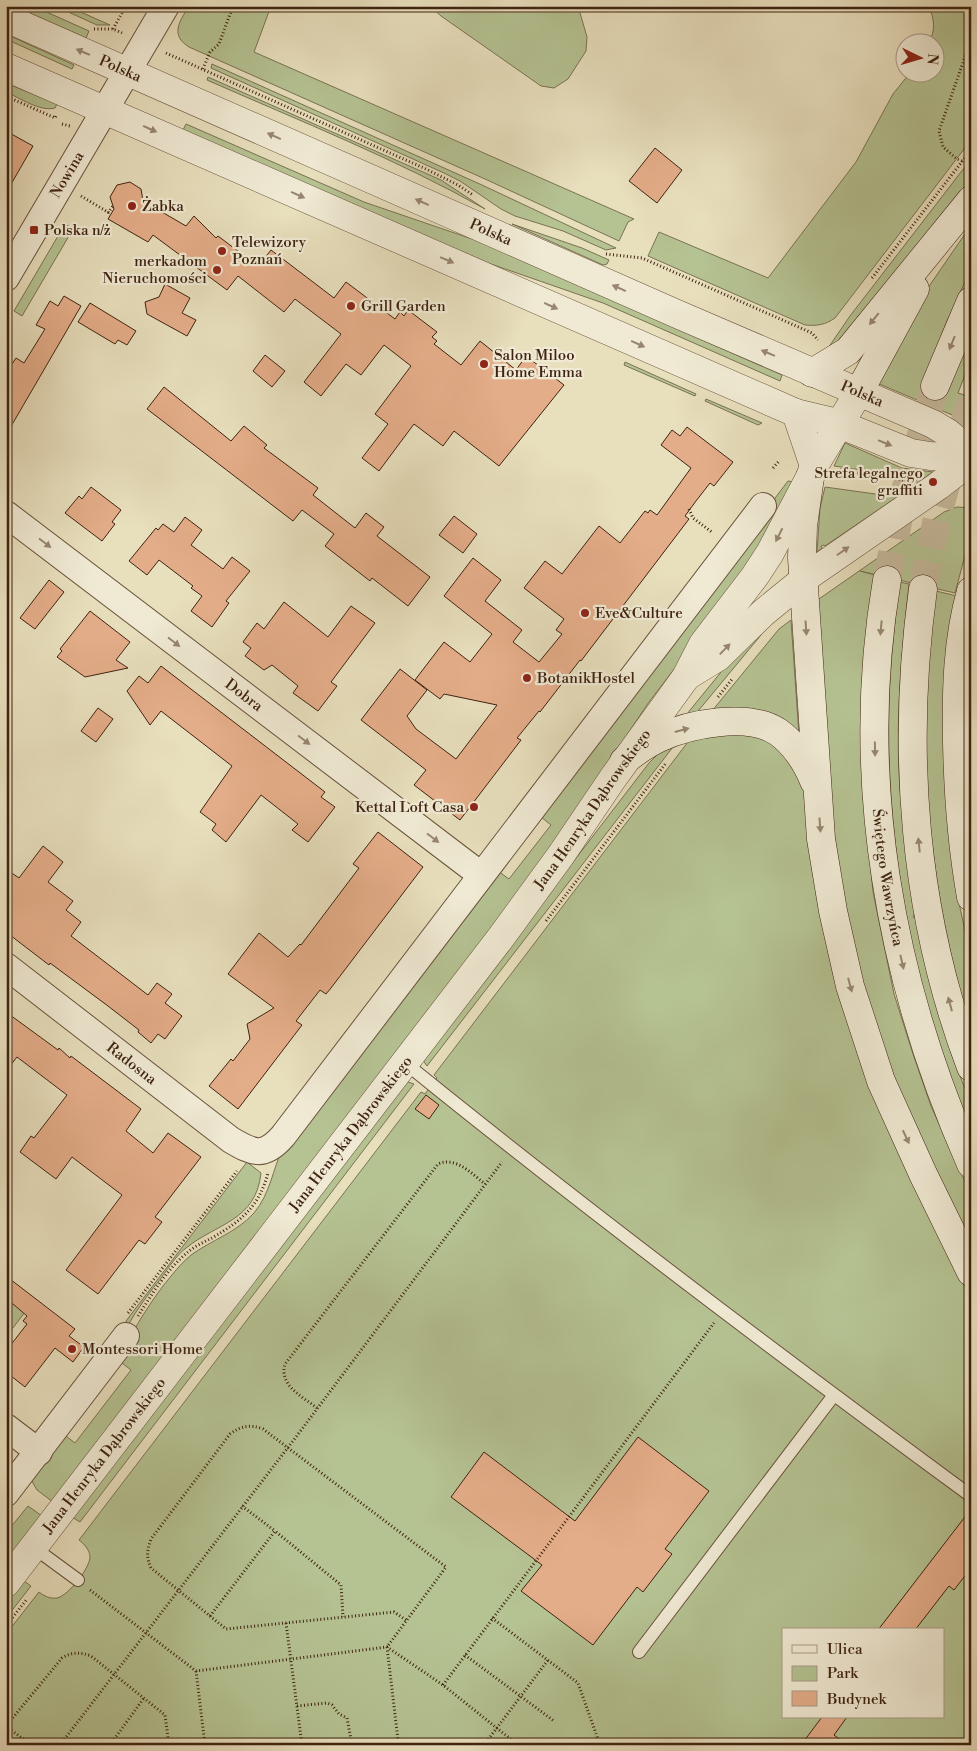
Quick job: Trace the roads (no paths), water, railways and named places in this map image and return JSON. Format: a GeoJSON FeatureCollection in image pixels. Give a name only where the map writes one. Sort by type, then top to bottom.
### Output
{"type":"FeatureCollection","features":[{"type":"Feature","properties":{"kind":"street","name":"Nowina"},"geometry":{"type":"LineString","coordinates":[[6,278],[166,6]]}},
{"type":"Feature","properties":{"kind":"street","name":"Polska"},"geometry":{"type":"LineString","coordinates":[[6,18],[933,424],[948,433],[971,452]]}},
{"type":"Feature","properties":{"kind":"street"},"geometry":{"type":"LineString","coordinates":[[6,67],[796,413],[840,424],[911,453],[930,456],[971,457]]}},
{"type":"Feature","properties":{"kind":"street"},"geometry":{"type":"LineString","coordinates":[[812,372],[848,351],[971,200]]}},
{"type":"Feature","properties":{"kind":"street","name":"Jana Henryka Dąbrowskiego"},"geometry":{"type":"LineString","coordinates":[[6,1583],[562,855],[624,761],[686,677],[703,644],[770,553],[821,471],[840,424],[913,292],[971,205]]}},
{"type":"Feature","properties":{"kind":"street"},"geometry":{"type":"LineString","coordinates":[[935,386],[971,301]]}},
{"type":"Feature","properties":{"kind":"street"},"geometry":{"type":"LineString","coordinates":[[796,413],[821,471],[803,526],[803,580],[821,839],[833,911],[850,986],[881,1081],[900,1125],[971,1272]]}},
{"type":"Feature","properties":{"kind":"street","name":"Jana Henryka Dąbrowskiego"},"geometry":{"type":"LineString","coordinates":[[686,677],[718,657],[763,613],[803,580],[944,482],[971,461]]}},
{"type":"Feature","properties":{"kind":"street"},"geometry":{"type":"LineString","coordinates":[[481,875],[763,506]]}},
{"type":"Feature","properties":{"kind":"street","name":"Dobra"},"geometry":{"type":"LineString","coordinates":[[6,514],[481,875]]}},
{"type":"Feature","properties":{"kind":"street","name":"Świętego Wawrzyńca"},"geometry":{"type":"LineString","coordinates":[[887,580],[877,666],[875,747],[884,865],[897,944],[909,991],[928,1056],[971,1164]]}},
{"type":"Feature","properties":{"kind":"street"},"geometry":{"type":"LineString","coordinates":[[922,589],[914,667],[911,735],[915,806],[929,917],[952,1012],[971,1067]]}},
{"type":"Feature","properties":{"kind":"street"},"geometry":{"type":"LineString","coordinates":[[971,591],[962,628],[958,659],[963,724],[958,791],[966,824],[971,897]]}},
{"type":"Feature","properties":{"kind":"street"},"geometry":{"type":"LineString","coordinates":[[624,761],[653,741],[678,731],[727,721],[757,724],[778,733],[793,747],[806,764],[817,790]]}},
{"type":"Feature","properties":{"kind":"street","name":"Radosna"},"geometry":{"type":"LineString","coordinates":[[6,966],[231,1140],[248,1149],[268,1148],[481,875]]}},
{"type":"Feature","properties":{"kind":"street"},"geometry":{"type":"LineString","coordinates":[[6,1493],[126,1336]]}},
{"type":"Feature","properties":{"kind":"street"},"geometry":{"type":"LineString","coordinates":[[6,1427],[38,1452]]}},
{"type":"Feature","properties":{"kind":"lane"},"geometry":{"type":"LineString","coordinates":[[404,1062],[512,1148],[834,1395],[971,1496]]}},
{"type":"Feature","properties":{"kind":"lane"},"geometry":{"type":"LineString","coordinates":[[639,1652],[834,1395]]}},
{"type":"Feature","properties":{"kind":"lane"},"geometry":{"type":"LineString","coordinates":[[34,1547],[78,1580]]}},
{"type":"Feature","properties":{"kind":"tunnel"},"geometry":{"type":"LineString","coordinates":[[887,580],[902,501],[935,386]]}},
{"type":"Feature","properties":{"kind":"tunnel"},"geometry":{"type":"LineString","coordinates":[[923,589],[938,513],[971,400]]}},
{"type":"Feature","properties":{"kind":"place","name":"Żabka"},"geometry":{"type":"Point","coordinates":[132,206]}},
{"type":"Feature","properties":{"kind":"place","name":"Polska n/ż"},"geometry":{"type":"Point","coordinates":[34,230]}},
{"type":"Feature","properties":{"kind":"place","name":"Telewizory Poznań"},"geometry":{"type":"Point","coordinates":[222,251]}},
{"type":"Feature","properties":{"kind":"place","name":"merkadom Nieruchomości"},"geometry":{"type":"Point","coordinates":[217,270]}},
{"type":"Feature","properties":{"kind":"place","name":"Grill Garden"},"geometry":{"type":"Point","coordinates":[351,306]}},
{"type":"Feature","properties":{"kind":"place","name":"Salon Miloo Home Emma"},"geometry":{"type":"Point","coordinates":[484,364]}},
{"type":"Feature","properties":{"kind":"place","name":"Strefa legalnego graffiti"},"geometry":{"type":"Point","coordinates":[933,482]}},
{"type":"Feature","properties":{"kind":"place","name":"Eve&Culture"},"geometry":{"type":"Point","coordinates":[585,613]}},
{"type":"Feature","properties":{"kind":"place","name":"BotanikHostel"},"geometry":{"type":"Point","coordinates":[527,678]}},
{"type":"Feature","properties":{"kind":"place","name":"Kettal Loft Casa"},"geometry":{"type":"Point","coordinates":[474,807]}},
{"type":"Feature","properties":{"kind":"place","name":"Montessori Home"},"geometry":{"type":"Point","coordinates":[72,1349]}}]}
